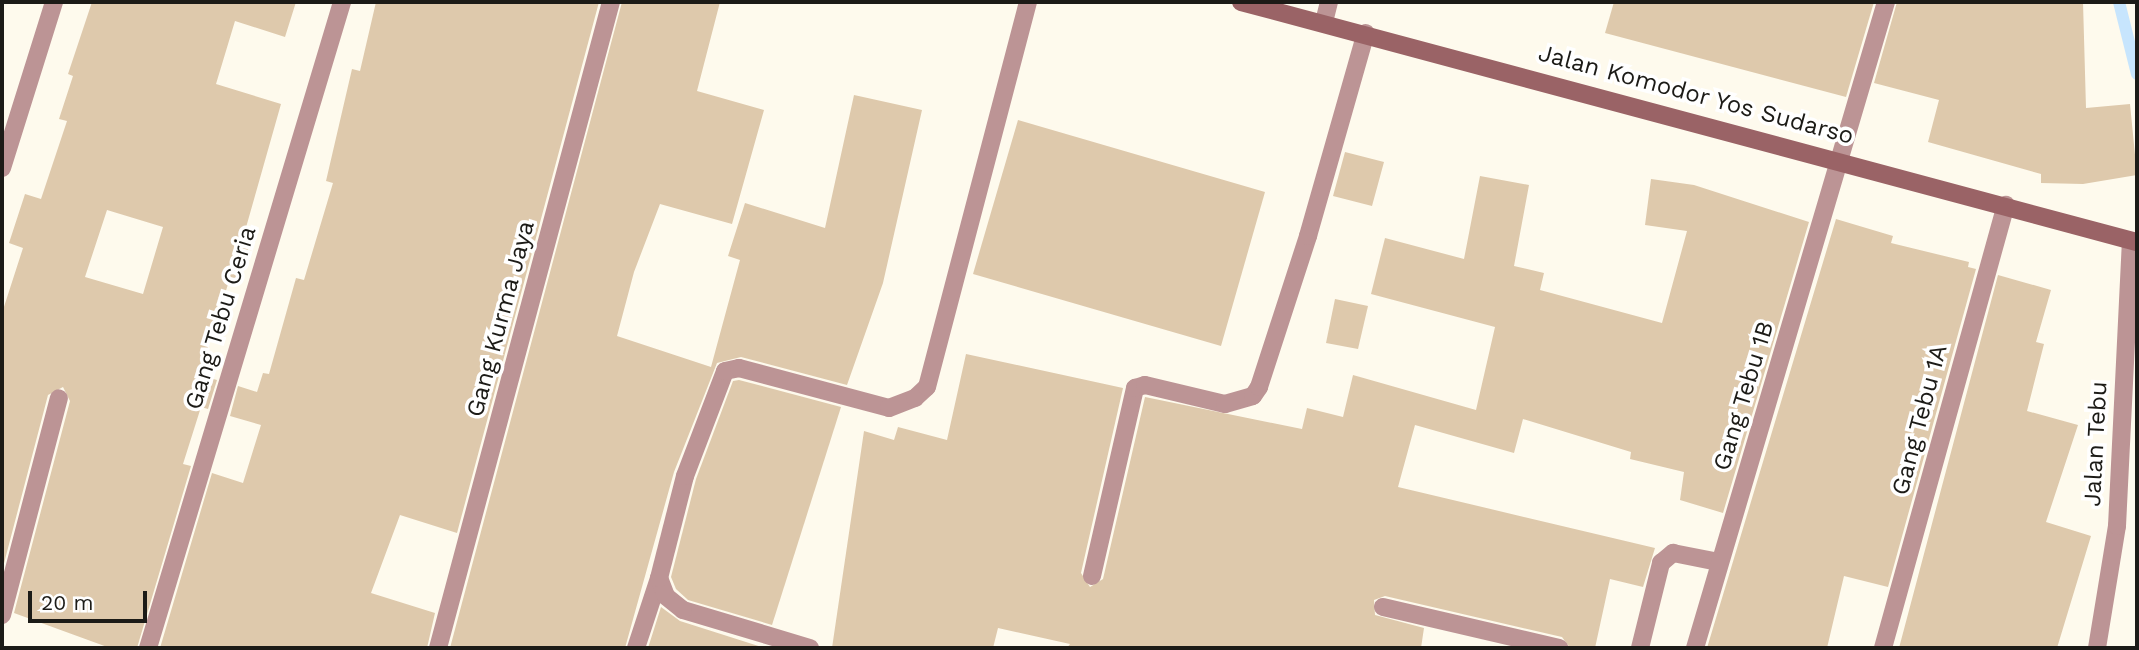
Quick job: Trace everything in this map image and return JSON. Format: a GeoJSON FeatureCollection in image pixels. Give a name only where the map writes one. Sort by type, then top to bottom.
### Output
{"type":"FeatureCollection","features":[{"type":"Feature","properties":{"kind":"street"},"geometry":{"type":"LineString","coordinates":[[2,168],[54,2]]}},
{"type":"Feature","properties":{"kind":"street","name":"Gang Tebu Ceria"},"geometry":{"type":"LineString","coordinates":[[148,648],[342,2]]}},
{"type":"Feature","properties":{"kind":"street","name":"Gang Kurma Jaya"},"geometry":{"type":"LineString","coordinates":[[438,648],[611,2]]}},
{"type":"Feature","properties":{"kind":"street"},"geometry":{"type":"LineString","coordinates":[[636,648],[659,578],[685,476],[725,371],[739,368],[889,408],[915,398],[927,387],[1028,2]]}},
{"type":"Feature","properties":{"kind":"street","name":"Jalan Komodor Yos Sudarso"},"geometry":{"type":"LineString","coordinates":[[1241,2],[1842,159],[2134,242]]}},
{"type":"Feature","properties":{"kind":"street"},"geometry":{"type":"LineString","coordinates":[[1324,22],[1329,2]]}},
{"type":"Feature","properties":{"kind":"street","name":"Gang Tebu 1B"},"geometry":{"type":"LineString","coordinates":[[1695,648],[1842,159],[1886,2]]}},
{"type":"Feature","properties":{"kind":"street"},"geometry":{"type":"LineString","coordinates":[[1092,576],[1135,388],[1145,384],[1225,404],[1253,396],[1259,387],[1308,236],[1366,33]]}},
{"type":"Feature","properties":{"kind":"street","name":"Gang Tebu 1A"},"geometry":{"type":"LineString","coordinates":[[1883,648],[2006,205]]}},
{"type":"Feature","properties":{"kind":"street","name":"Jalan Tebu"},"geometry":{"type":"LineString","coordinates":[[2097,648],[2117,526],[2134,242]]}},
{"type":"Feature","properties":{"kind":"street"},"geometry":{"type":"LineString","coordinates":[[2,615],[60,398]]}},
{"type":"Feature","properties":{"kind":"street"},"geometry":{"type":"LineString","coordinates":[[1640,648],[1661,563],[1673,553],[1719,562]]}},
{"type":"Feature","properties":{"kind":"street"},"geometry":{"type":"LineString","coordinates":[[659,578],[666,596],[683,610],[810,648]]}},
{"type":"Feature","properties":{"kind":"street"},"geometry":{"type":"LineString","coordinates":[[1383,607],[1559,648]]}},
{"type":"Feature","properties":{"kind":"building"},"geometry":{"type":"Polygon","coordinates":[[[92,2],[296,2],[285,37],[235,21],[216,84],[281,104],[245,231],[253,233],[239,280],[230,278],[199,375],[217,380],[208,409],[201,407],[183,464],[191,466],[137,648],[110,648],[14,613],[70,401],[63,387],[48,395],[2,571],[2,313],[23,248],[9,243],[25,194],[41,199],[67,121],[59,119],[73,76],[68,74],[92,2]],[[107,210],[85,277],[143,294],[163,227],[107,210]]]}},
{"type":"Feature","properties":{"kind":"building"},"geometry":{"type":"Polygon","coordinates":[[[376,2],[599,2],[457,533],[400,515],[371,593],[435,613],[427,648],[160,648],[212,473],[243,483],[261,425],[230,416],[238,386],[257,392],[263,373],[269,374],[296,278],[304,280],[333,183],[326,181],[352,69],[360,71],[376,2]]]}},
{"type":"Feature","properties":{"kind":"building"},"geometry":{"type":"Polygon","coordinates":[[[622,2],[720,2],[697,91],[764,110],[732,224],[660,204],[634,272],[617,336],[711,367],[740,260],[728,256],[745,203],[825,228],[854,95],[922,110],[883,283],[847,385],[741,357],[717,363],[674,472],[625,648],[450,648],[622,2]]]}},
{"type":"Feature","properties":{"kind":"building"},"geometry":{"type":"Polygon","coordinates":[[[1614,2],[1874,2],[1846,97],[1605,33],[1614,2]]]}},
{"type":"Feature","properties":{"kind":"building"},"geometry":{"type":"Polygon","coordinates":[[[1897,2],[2083,2],[2086,108],[2130,104],[2137,175],[2083,184],[2041,183],[2041,174],[1928,142],[1939,100],[1874,83],[1897,2]]]}},
{"type":"Feature","properties":{"kind":"building"},"geometry":{"type":"Polygon","coordinates":[[[1018,120],[1265,192],[1221,346],[973,274],[1018,120]]]}},
{"type":"Feature","properties":{"kind":"building"},"geometry":{"type":"Polygon","coordinates":[[[1345,152],[1384,162],[1372,206],[1333,196],[1345,152]]]}},
{"type":"Feature","properties":{"kind":"building"},"geometry":{"type":"Polygon","coordinates":[[[1480,176],[1529,185],[1514,266],[1544,273],[1540,290],[1662,323],[1687,231],[1645,225],[1651,179],[1694,185],[1809,222],[1723,513],[1680,500],[1684,472],[1630,459],[1631,452],[1523,419],[1514,453],[1415,425],[1398,487],[1655,548],[1643,587],[1610,579],[1595,648],[1570,648],[1562,637],[1385,596],[1374,600],[1375,615],[1424,628],[1421,648],[1067,648],[1070,644],[998,628],[993,648],[832,648],[864,431],[894,440],[898,427],[947,440],[966,354],[1123,388],[1081,573],[1090,587],[1103,579],[1145,397],[1302,429],[1307,408],[1343,417],[1353,375],[1476,410],[1495,327],[1371,294],[1385,238],[1464,259],[1480,176]]]}},
{"type":"Feature","properties":{"kind":"building"},"geometry":{"type":"Polygon","coordinates":[[[1836,219],[1893,236],[1891,243],[1969,262],[1968,267],[1976,269],[1888,587],[1844,576],[1827,648],[1707,648],[1836,219]]]}},
{"type":"Feature","properties":{"kind":"building"},"geometry":{"type":"Polygon","coordinates":[[[1998,275],[2051,290],[2036,342],[2044,344],[2027,411],[2078,425],[2046,522],[2091,536],[2057,648],[1899,648],[1998,275]]]}},
{"type":"Feature","properties":{"kind":"building"},"geometry":{"type":"Polygon","coordinates":[[[1335,299],[1368,306],[1358,349],[1326,343],[1335,299]]]}},
{"type":"Feature","properties":{"kind":"building"},"geometry":{"type":"Polygon","coordinates":[[[739,380],[841,407],[772,625],[688,600],[676,589],[671,577],[696,479],[733,381],[739,380]]]}},
{"type":"Feature","properties":{"kind":"building"},"geometry":{"type":"Polygon","coordinates":[[[661,607],[680,621],[765,648],[648,648],[661,607]]]}},
{"type":"Feature","properties":{"kind":"waterway"},"geometry":{"type":"LineString","coordinates":[[2119,2],[2137,74]]}}]}
